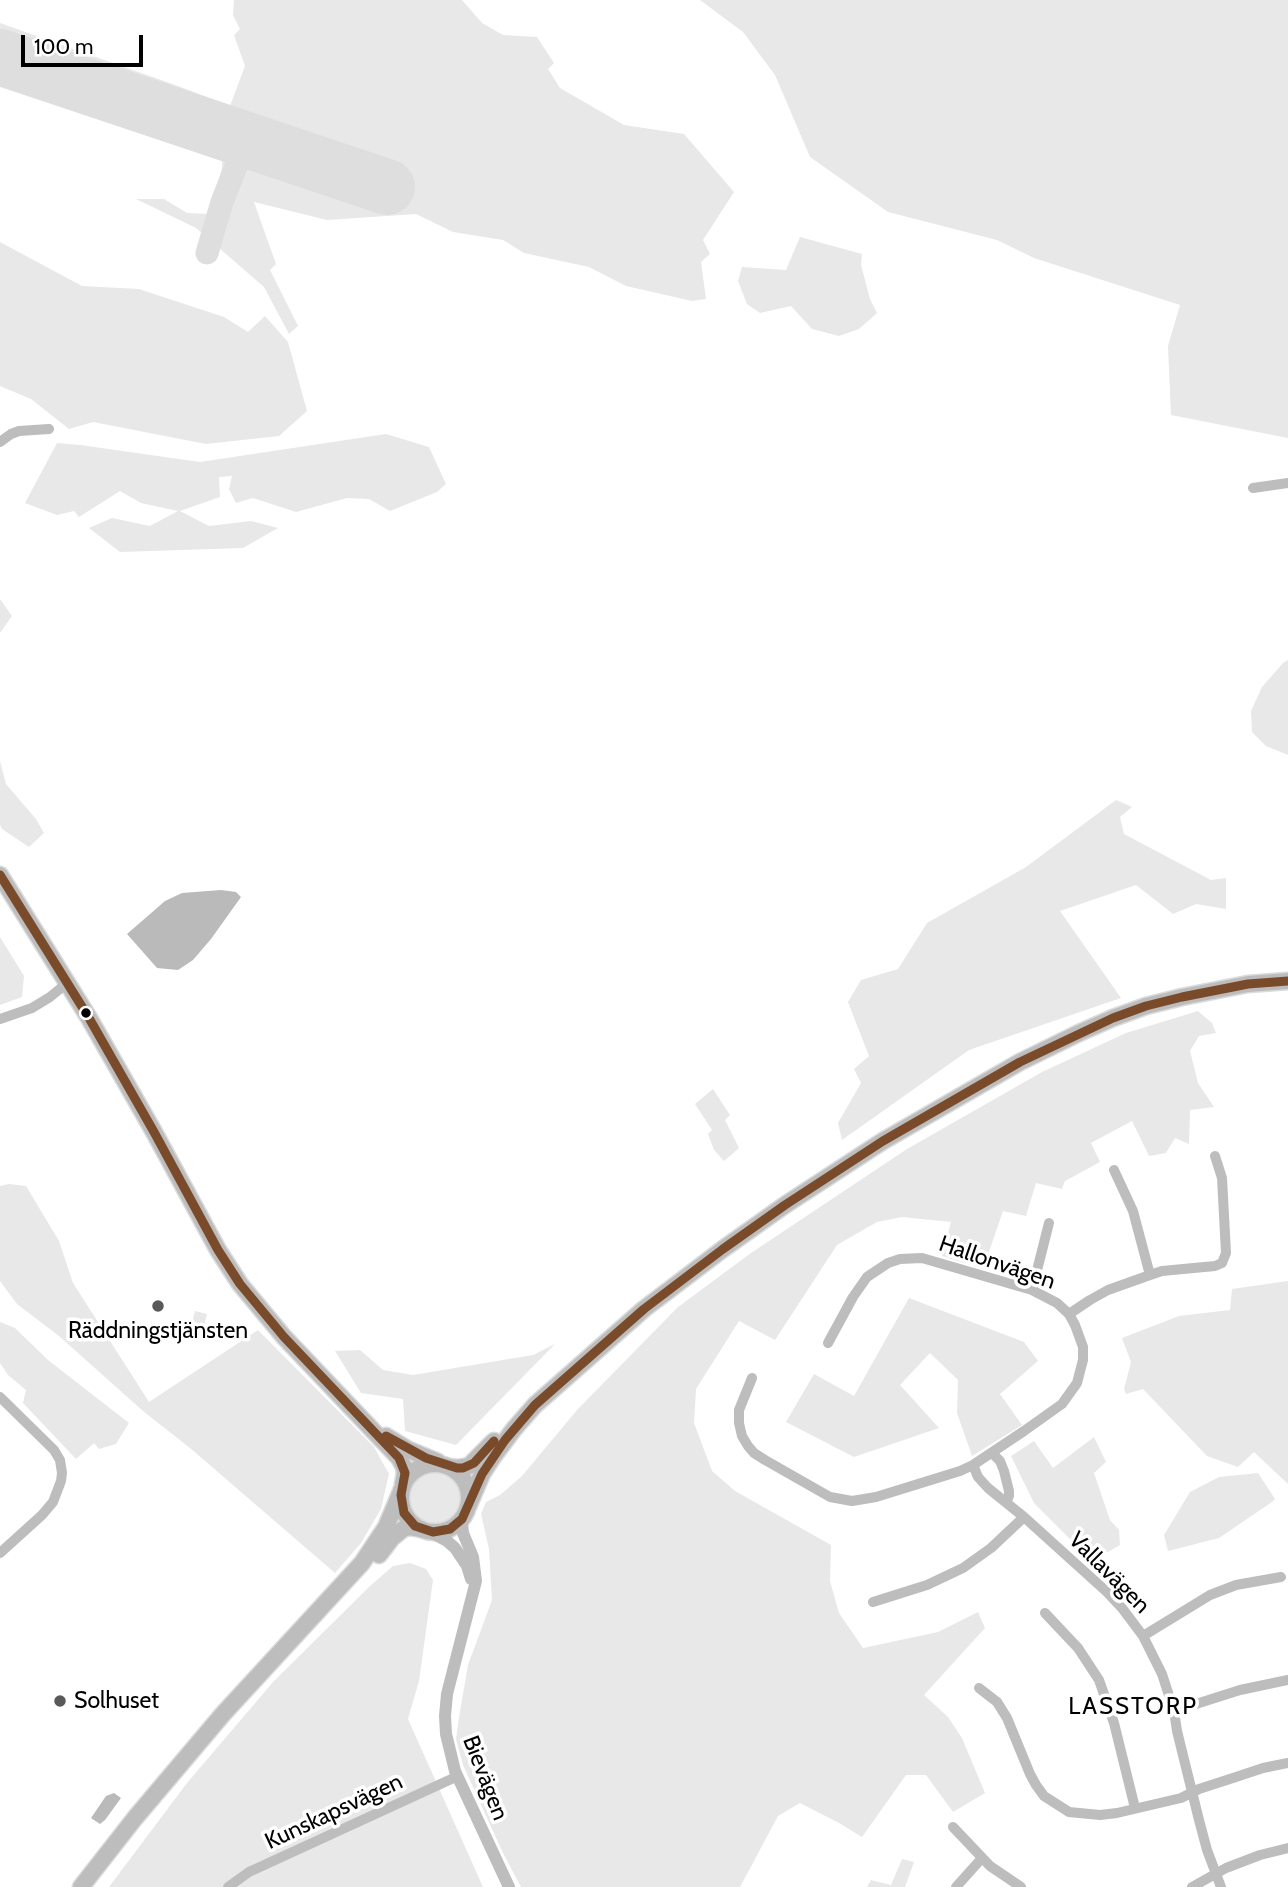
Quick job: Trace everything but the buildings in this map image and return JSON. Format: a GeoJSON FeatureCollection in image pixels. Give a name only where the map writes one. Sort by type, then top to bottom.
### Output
{"type":"FeatureCollection","features":[{"type":"Feature","properties":{"kind":"main road"},"geometry":{"type":"LineString","coordinates":[[0,875],[125,1078],[218,1250],[240,1284],[278,1331],[402,1462],[405,1473],[401,1502],[404,1513],[411,1523],[424,1530]]}},
{"type":"Feature","properties":{"kind":"main road"},"geometry":{"type":"LineString","coordinates":[[90,1887],[225,1723],[363,1574],[392,1538],[405,1528],[415,1527],[438,1532],[450,1529],[458,1523],[493,1457],[535,1405],[644,1309],[733,1241],[883,1140],[980,1084],[1079,1032],[1146,1006],[1182,997],[1248,984],[1288,981]]}},
{"type":"Feature","properties":{"kind":"main road"},"geometry":{"type":"LineString","coordinates":[[81,1887],[223,1714],[362,1563],[386,1527],[403,1486],[411,1474],[420,1467],[432,1464],[463,1468],[474,1463],[524,1412],[535,1405]]}},
{"type":"Feature","properties":{"kind":"main road"},"geometry":{"type":"LineString","coordinates":[[366,1424],[409,1450],[460,1474],[469,1497],[466,1511]]}},
{"type":"Feature","properties":{"kind":"street"},"geometry":{"type":"LineString","coordinates":[[0,442],[10,434],[49,429]]}},
{"type":"Feature","properties":{"kind":"street"},"geometry":{"type":"LineString","coordinates":[[1252,488],[1288,483]]}},
{"type":"Feature","properties":{"kind":"street"},"geometry":{"type":"LineString","coordinates":[[0,1019],[32,1008],[67,983]]}},
{"type":"Feature","properties":{"kind":"street"},"geometry":{"type":"LineString","coordinates":[[1069,1314],[1108,1290],[1162,1271],[1221,1264],[1226,1253],[1222,1178],[1215,1156]]}},
{"type":"Feature","properties":{"kind":"street"},"geometry":{"type":"LineString","coordinates":[[1114,1170],[1133,1211],[1150,1275]]}},
{"type":"Feature","properties":{"kind":"street"},"geometry":{"type":"LineString","coordinates":[[1032,1290],[1049,1223]]}},
{"type":"Feature","properties":{"kind":"street","name":"Hallonvägen"},"geometry":{"type":"LineString","coordinates":[[752,1378],[739,1410],[742,1436],[748,1446],[765,1460],[830,1497],[852,1501],[876,1497],[973,1465],[1062,1404],[1077,1384],[1083,1360],[1083,1347],[1075,1325],[1069,1314],[1057,1303],[1032,1290],[922,1258],[900,1259],[876,1270],[860,1285],[828,1343]]}},
{"type":"Feature","properties":{"kind":"street"},"geometry":{"type":"LineString","coordinates":[[0,1396],[54,1450],[60,1460],[62,1473],[53,1502],[0,1553]]}},
{"type":"Feature","properties":{"kind":"street"},"geometry":{"type":"LineString","coordinates":[[992,1452],[1004,1471],[1009,1491],[1006,1502]]}},
{"type":"Feature","properties":{"kind":"street","name":"Vallavägen"},"geometry":{"type":"LineString","coordinates":[[973,1465],[978,1477],[988,1488],[1107,1592],[1143,1636],[1162,1674],[1174,1711],[1207,1850],[1221,1887]]}},
{"type":"Feature","properties":{"kind":"street","name":"Bievägen"},"geometry":{"type":"LineString","coordinates":[[466,1511],[462,1523],[463,1533],[473,1557],[475,1588],[449,1683],[446,1706],[447,1743],[458,1776],[509,1887]]}},
{"type":"Feature","properties":{"kind":"street"},"geometry":{"type":"LineString","coordinates":[[873,1602],[927,1585],[963,1568],[991,1548],[1024,1517]]}},
{"type":"Feature","properties":{"kind":"street","name":"Bievägen"},"geometry":{"type":"LineString","coordinates":[[424,1530],[447,1541],[461,1556],[470,1576],[471,1597]]}},
{"type":"Feature","properties":{"kind":"street"},"geometry":{"type":"LineString","coordinates":[[1143,1636],[1210,1595],[1236,1585],[1281,1577]]}},
{"type":"Feature","properties":{"kind":"street"},"geometry":{"type":"LineString","coordinates":[[1045,1613],[1078,1648],[1099,1680],[1114,1723],[1135,1808]]}},
{"type":"Feature","properties":{"kind":"street"},"geometry":{"type":"LineString","coordinates":[[1174,1711],[1240,1690],[1288,1680]]}},
{"type":"Feature","properties":{"kind":"street"},"geometry":{"type":"LineString","coordinates":[[979,1688],[997,1702],[1007,1718],[1030,1774],[1044,1796],[1069,1812],[1083,1815],[1108,1814],[1181,1798],[1263,1768],[1288,1763]]}},
{"type":"Feature","properties":{"kind":"street","name":"Kunskapsvägen"},"geometry":{"type":"LineString","coordinates":[[228,1887],[249,1872],[458,1776]]}},
{"type":"Feature","properties":{"kind":"street"},"geometry":{"type":"LineString","coordinates":[[953,1827],[990,1866],[1019,1887]]}},
{"type":"Feature","properties":{"kind":"street"},"geometry":{"type":"LineString","coordinates":[[1192,1887],[1215,1873],[1260,1855],[1288,1848]]}},
{"type":"Feature","properties":{"kind":"street"},"geometry":{"type":"LineString","coordinates":[[956,1887],[982,1858]]}},
{"type":"Feature","properties":{"kind":"shaded area"},"geometry":{"type":"Polygon","coordinates":[[[234,0],[462,0],[482,23],[503,35],[537,37],[554,63],[548,69],[560,88],[624,125],[684,134],[734,192],[703,240],[710,254],[701,262],[706,299],[692,301],[626,286],[589,267],[524,253],[503,240],[453,232],[416,214],[327,220],[254,202],[276,264],[270,270],[298,326],[289,334],[264,287],[196,228],[136,199],[164,199],[187,213],[209,214],[222,161],[0,87],[0,23],[230,106],[245,66],[234,35],[240,29],[233,15],[234,0]]]}},
{"type":"Feature","properties":{"kind":"shaded area"},"geometry":{"type":"Polygon","coordinates":[[[700,0],[1288,0],[1288,438],[1171,415],[1168,346],[1180,305],[1034,258],[997,240],[888,212],[810,157],[775,75],[743,32],[700,0]]]}},
{"type":"Feature","properties":{"kind":"shaded area"},"geometry":{"type":"Polygon","coordinates":[[[800,237],[862,254],[861,265],[870,299],[877,313],[859,329],[839,336],[812,329],[791,306],[760,313],[747,304],[738,281],[742,267],[786,270],[800,237]]]}},
{"type":"Feature","properties":{"kind":"shaded area"},"geometry":{"type":"Polygon","coordinates":[[[0,242],[82,286],[139,289],[224,317],[248,332],[265,316],[288,342],[307,411],[279,436],[206,444],[93,422],[69,429],[31,399],[0,386],[0,242]]]}},
{"type":"Feature","properties":{"kind":"shaded area"},"geometry":{"type":"Polygon","coordinates":[[[386,434],[429,447],[446,484],[437,492],[390,511],[369,499],[347,498],[296,512],[253,498],[236,503],[229,489],[232,476],[219,477],[220,497],[180,511],[209,526],[251,521],[278,528],[243,548],[120,552],[89,528],[112,518],[150,526],[178,511],[141,503],[120,491],[79,517],[74,511],[57,515],[25,503],[57,443],[200,462],[386,434]]]}},
{"type":"Feature","properties":{"kind":"shaded area"},"geometry":{"type":"Polygon","coordinates":[[[0,599],[12,616],[0,633],[0,599]]]}},
{"type":"Feature","properties":{"kind":"shaded area"},"geometry":{"type":"Polygon","coordinates":[[[1288,660],[1288,755],[1266,746],[1252,732],[1251,711],[1262,687],[1288,660]]]}},
{"type":"Feature","properties":{"kind":"shaded area"},"geometry":{"type":"Polygon","coordinates":[[[0,761],[6,784],[36,819],[44,833],[29,847],[0,825],[0,761]]]}},
{"type":"Feature","properties":{"kind":"shaded area"},"geometry":{"type":"Polygon","coordinates":[[[1116,800],[1132,807],[1120,817],[1124,834],[1211,880],[1226,878],[1226,909],[1196,904],[1173,914],[1136,885],[1060,911],[1121,998],[969,1050],[842,1140],[838,1123],[861,1083],[854,1069],[869,1056],[848,1002],[861,980],[898,969],[927,923],[1026,867],[1116,800]]]}},
{"type":"Feature","properties":{"kind":"shaded area"},"geometry":{"type":"Polygon","coordinates":[[[221,890],[236,892],[241,897],[193,960],[178,970],[157,968],[127,934],[165,901],[182,893],[221,890]]]}},
{"type":"Feature","properties":{"kind":"shaded area"},"geometry":{"type":"Polygon","coordinates":[[[0,937],[24,976],[22,997],[0,1005],[0,937]]]}},
{"type":"Feature","properties":{"kind":"shaded area"},"geometry":{"type":"Polygon","coordinates":[[[1198,1011],[1212,1023],[1216,1033],[1199,1036],[1190,1051],[1198,1083],[1214,1107],[1190,1110],[1189,1144],[1175,1138],[1166,1153],[1149,1156],[1132,1121],[1091,1143],[1100,1162],[1065,1181],[1062,1189],[1036,1183],[1026,1216],[1003,1211],[983,1269],[942,1256],[951,1222],[902,1217],[877,1222],[837,1245],[775,1340],[739,1321],[696,1389],[694,1423],[712,1471],[735,1491],[831,1545],[830,1581],[839,1613],[863,1648],[938,1632],[978,1612],[985,1628],[924,1695],[948,1717],[962,1738],[985,1793],[953,1812],[926,1775],[906,1775],[862,1837],[800,1803],[778,1816],[740,1887],[521,1887],[463,1765],[456,1739],[468,1665],[492,1600],[489,1549],[481,1514],[486,1502],[500,1495],[522,1476],[577,1410],[678,1307],[751,1253],[907,1149],[1042,1072],[1126,1033],[1198,1011]]]}},
{"type":"Feature","properties":{"kind":"shaded area"},"geometry":{"type":"Polygon","coordinates":[[[713,1089],[730,1115],[725,1120],[739,1148],[724,1161],[714,1150],[708,1134],[712,1130],[695,1104],[713,1089]]]}},
{"type":"Feature","properties":{"kind":"shaded area"},"geometry":{"type":"Polygon","coordinates":[[[0,1186],[26,1186],[59,1241],[73,1283],[149,1402],[258,1330],[374,1447],[389,1474],[381,1509],[361,1543],[335,1573],[143,1411],[59,1336],[17,1304],[0,1281],[0,1186]]]}},
{"type":"Feature","properties":{"kind":"shaded area"},"geometry":{"type":"Polygon","coordinates":[[[1288,1281],[1288,1484],[1254,1452],[1238,1467],[1207,1456],[1143,1389],[1126,1394],[1124,1389],[1131,1362],[1122,1338],[1179,1316],[1230,1310],[1232,1289],[1288,1281]]]}},
{"type":"Feature","properties":{"kind":"shaded area"},"geometry":{"type":"Polygon","coordinates":[[[909,1298],[1024,1342],[1038,1361],[1000,1394],[1022,1425],[972,1456],[957,1413],[958,1380],[930,1353],[900,1385],[939,1428],[854,1457],[786,1422],[814,1374],[854,1396],[909,1298]]]}},
{"type":"Feature","properties":{"kind":"shaded area"},"geometry":{"type":"Polygon","coordinates":[[[195,1311],[207,1314],[200,1340],[188,1337],[195,1311]]]}},
{"type":"Feature","properties":{"kind":"shaded area"},"geometry":{"type":"Polygon","coordinates":[[[0,1322],[15,1328],[48,1360],[129,1423],[116,1444],[99,1449],[94,1443],[76,1459],[23,1403],[26,1390],[8,1375],[0,1363],[0,1322]]]}},
{"type":"Feature","properties":{"kind":"shaded area"},"geometry":{"type":"Polygon","coordinates":[[[555,1344],[456,1445],[405,1431],[403,1399],[361,1393],[335,1351],[360,1350],[383,1370],[413,1375],[533,1355],[555,1344]]]}},
{"type":"Feature","properties":{"kind":"shaded area"},"geometry":{"type":"Polygon","coordinates":[[[1094,1437],[1106,1462],[1094,1473],[1110,1520],[1119,1530],[1120,1545],[1092,1561],[1034,1503],[1011,1456],[1034,1441],[1053,1468],[1094,1437]]]}},
{"type":"Feature","properties":{"kind":"shaded area"},"geometry":{"type":"Polygon","coordinates":[[[435,1471],[454,1479],[462,1498],[454,1517],[435,1525],[416,1517],[408,1498],[416,1479],[435,1471]]]}},
{"type":"Feature","properties":{"kind":"shaded area"},"geometry":{"type":"Polygon","coordinates":[[[1258,1473],[1275,1499],[1272,1502],[1219,1538],[1168,1551],[1164,1535],[1190,1492],[1219,1477],[1258,1473]]]}},
{"type":"Feature","properties":{"kind":"shaded area"},"geometry":{"type":"Polygon","coordinates":[[[410,1563],[426,1569],[433,1580],[419,1681],[408,1719],[483,1887],[109,1887],[187,1783],[273,1682],[393,1566],[410,1563]]]}},
{"type":"Feature","properties":{"kind":"shaded area"},"geometry":{"type":"Polygon","coordinates":[[[114,1793],[121,1798],[100,1824],[91,1818],[106,1796],[114,1793]]]}},
{"type":"Feature","properties":{"kind":"shaded area"},"geometry":{"type":"Polygon","coordinates":[[[902,1859],[914,1862],[905,1887],[867,1887],[871,1880],[891,1885],[902,1859]]]}},
{"type":"Feature","properties":{"kind":"taxiway"},"geometry":{"type":"LineString","coordinates":[[207,253],[237,164]]}},
{"type":"Feature","properties":{"kind":"runway"},"geometry":{"type":"LineString","coordinates":[[0,57],[387,187]]}},
{"type":"Feature","properties":{"kind":"transit line"},"geometry":{"type":"LineString","coordinates":[[0,875],[89,1018],[218,1250],[240,1284],[284,1337],[399,1458],[405,1473],[401,1495],[404,1513],[415,1526],[433,1532],[450,1529],[462,1519],[482,1474],[505,1440],[535,1405],[644,1309],[785,1205],[883,1141],[1020,1062],[1113,1018],[1182,997],[1248,984],[1288,981]]}},
{"type":"Feature","properties":{"kind":"transit line"},"geometry":{"type":"LineString","coordinates":[[386,1436],[426,1458],[457,1468],[474,1463],[494,1441]]}},
{"type":"Feature","properties":{"kind":"place","name":"Räddningstjänsten"},"geometry":{"type":"Point","coordinates":[158,1306]}},
{"type":"Feature","properties":{"kind":"place","name":"Solhuset"},"geometry":{"type":"Point","coordinates":[60,1701]}},
{"type":"Feature","properties":{"kind":"district","name":"LASSTORP"},"geometry":{"type":"Point","coordinates":[1133,1707]}}]}
